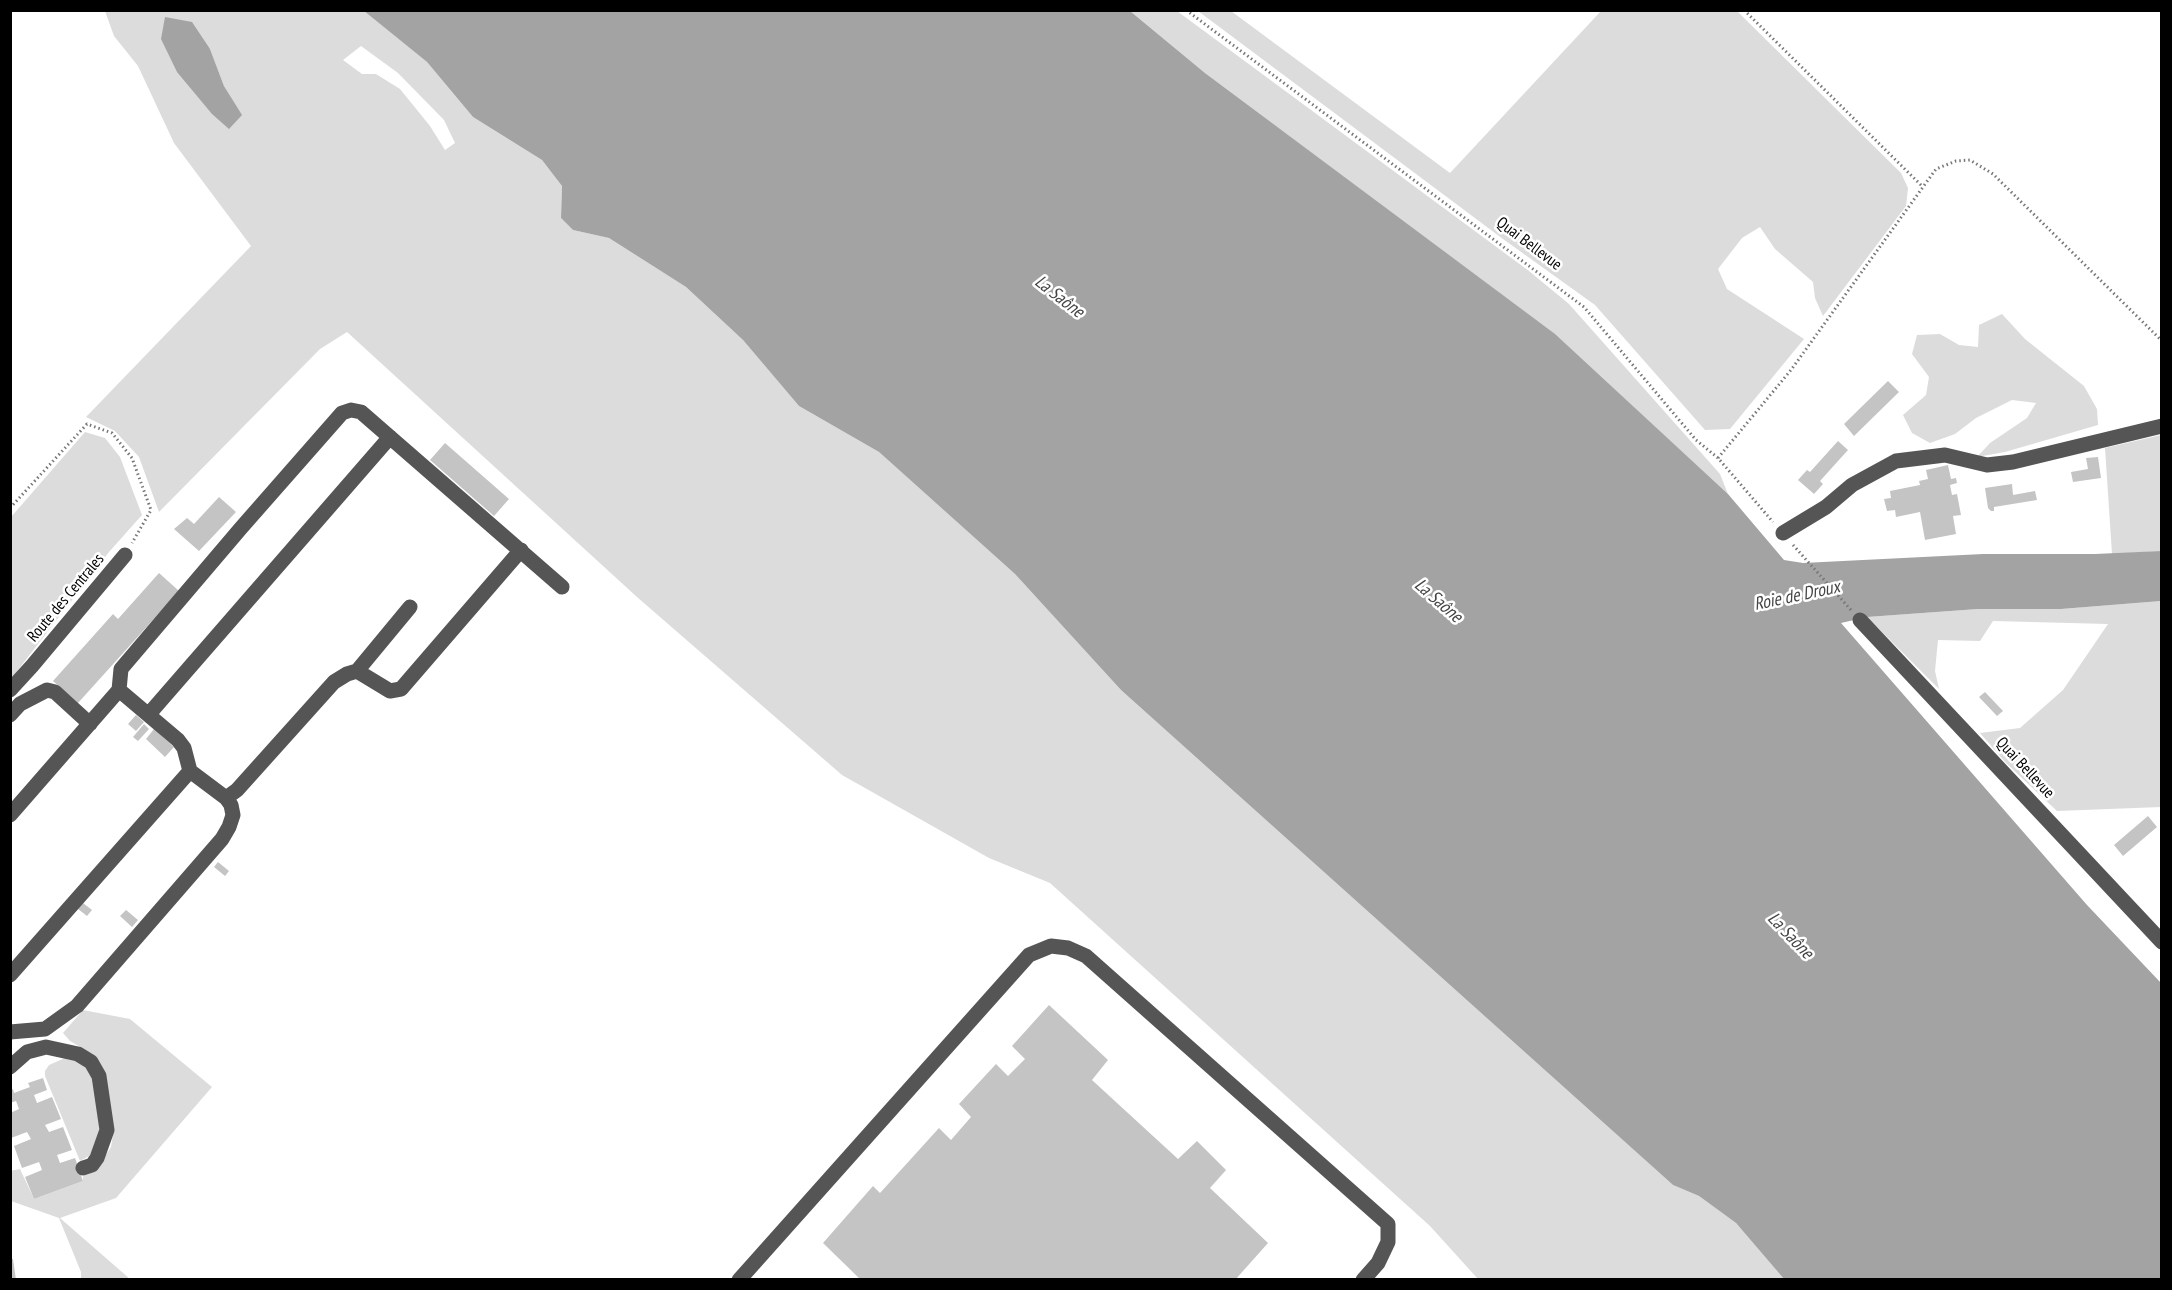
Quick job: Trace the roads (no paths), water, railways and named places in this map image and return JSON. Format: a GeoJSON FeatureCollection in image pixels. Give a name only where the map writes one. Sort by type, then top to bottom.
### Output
{"type":"FeatureCollection","features":[{"type":"Feature","properties":{"kind":"street"},"geometry":{"type":"LineString","coordinates":[[10,815],[119,690],[122,669],[342,413],[351,410],[361,412],[562,587]]}},
{"type":"Feature","properties":{"kind":"street"},"geometry":{"type":"LineString","coordinates":[[1783,533],[1826,507],[1852,484],[1896,460],[1945,455],[1987,465],[2013,462],[2162,426]]}},
{"type":"Feature","properties":{"kind":"street"},"geometry":{"type":"LineString","coordinates":[[149,714],[390,437]]}},
{"type":"Feature","properties":{"kind":"street"},"geometry":{"type":"LineString","coordinates":[[357,671],[390,691],[400,689],[521,550]]}},
{"type":"Feature","properties":{"kind":"street","name":"Route des Centrales"},"geometry":{"type":"LineString","coordinates":[[10,690],[125,555]]}},
{"type":"Feature","properties":{"kind":"street"},"geometry":{"type":"LineString","coordinates":[[226,798],[237,790],[334,682],[357,671],[410,607]]}},
{"type":"Feature","properties":{"kind":"street","name":"Quai Bellevue"},"geometry":{"type":"LineString","coordinates":[[1860,620],[2162,942]]}},
{"type":"Feature","properties":{"kind":"street"},"geometry":{"type":"LineString","coordinates":[[10,715],[20,704],[47,690],[55,692],[90,724]]}},
{"type":"Feature","properties":{"kind":"street"},"geometry":{"type":"LineString","coordinates":[[10,1032],[45,1029],[77,1006],[230,827],[233,815],[231,805],[226,798],[190,771],[184,748],[178,740],[119,690]]}},
{"type":"Feature","properties":{"kind":"street"},"geometry":{"type":"LineString","coordinates":[[10,975],[190,771]]}},
{"type":"Feature","properties":{"kind":"street"},"geometry":{"type":"LineString","coordinates":[[739,1280],[1029,955],[1051,946],[1068,948],[1086,956],[1388,1224],[1388,1242],[1378,1263],[1363,1280]]}},
{"type":"Feature","properties":{"kind":"street"},"geometry":{"type":"LineString","coordinates":[[45,1029],[46,1047]]}},
{"type":"Feature","properties":{"kind":"street"},"geometry":{"type":"LineString","coordinates":[[10,1067],[27,1052],[46,1047],[78,1054],[91,1062],[99,1076],[107,1130],[97,1158],[92,1165],[83,1168]]}},
{"type":"Feature","properties":{"kind":"water"},"geometry":{"type":"Polygon","coordinates":[[[364,11],[1130,11],[1205,73],[1555,334],[1728,494],[1784,560],[1803,563],[1983,554],[2095,554],[2161,551],[2161,601],[2061,609],[1978,609],[1867,617],[1841,623],[2087,905],[2161,983],[2161,1279],[1784,1279],[1736,1223],[1699,1196],[1673,1185],[1121,690],[1015,574],[879,452],[799,406],[743,340],[686,287],[609,238],[573,230],[561,218],[562,186],[542,160],[473,117],[427,62],[364,11]]]}},
{"type":"Feature","properties":{"kind":"water"},"geometry":{"type":"Polygon","coordinates":[[[165,17],[192,22],[210,49],[224,86],[242,115],[229,129],[212,114],[177,72],[161,39],[165,17]]]}},
{"type":"Feature","properties":{"kind":"water label","name":"La Saône"},"geometry":{"type":"Point","coordinates":[1059,297]}},
{"type":"Feature","properties":{"kind":"water label","name":"Roie de Droux"},"geometry":{"type":"Point","coordinates":[1797,596]}},
{"type":"Feature","properties":{"kind":"water label","name":"La Saône"},"geometry":{"type":"Point","coordinates":[1438,601]}},
{"type":"Feature","properties":{"kind":"water label","name":"La Saône"},"geometry":{"type":"Point","coordinates":[1790,936]}}]}
